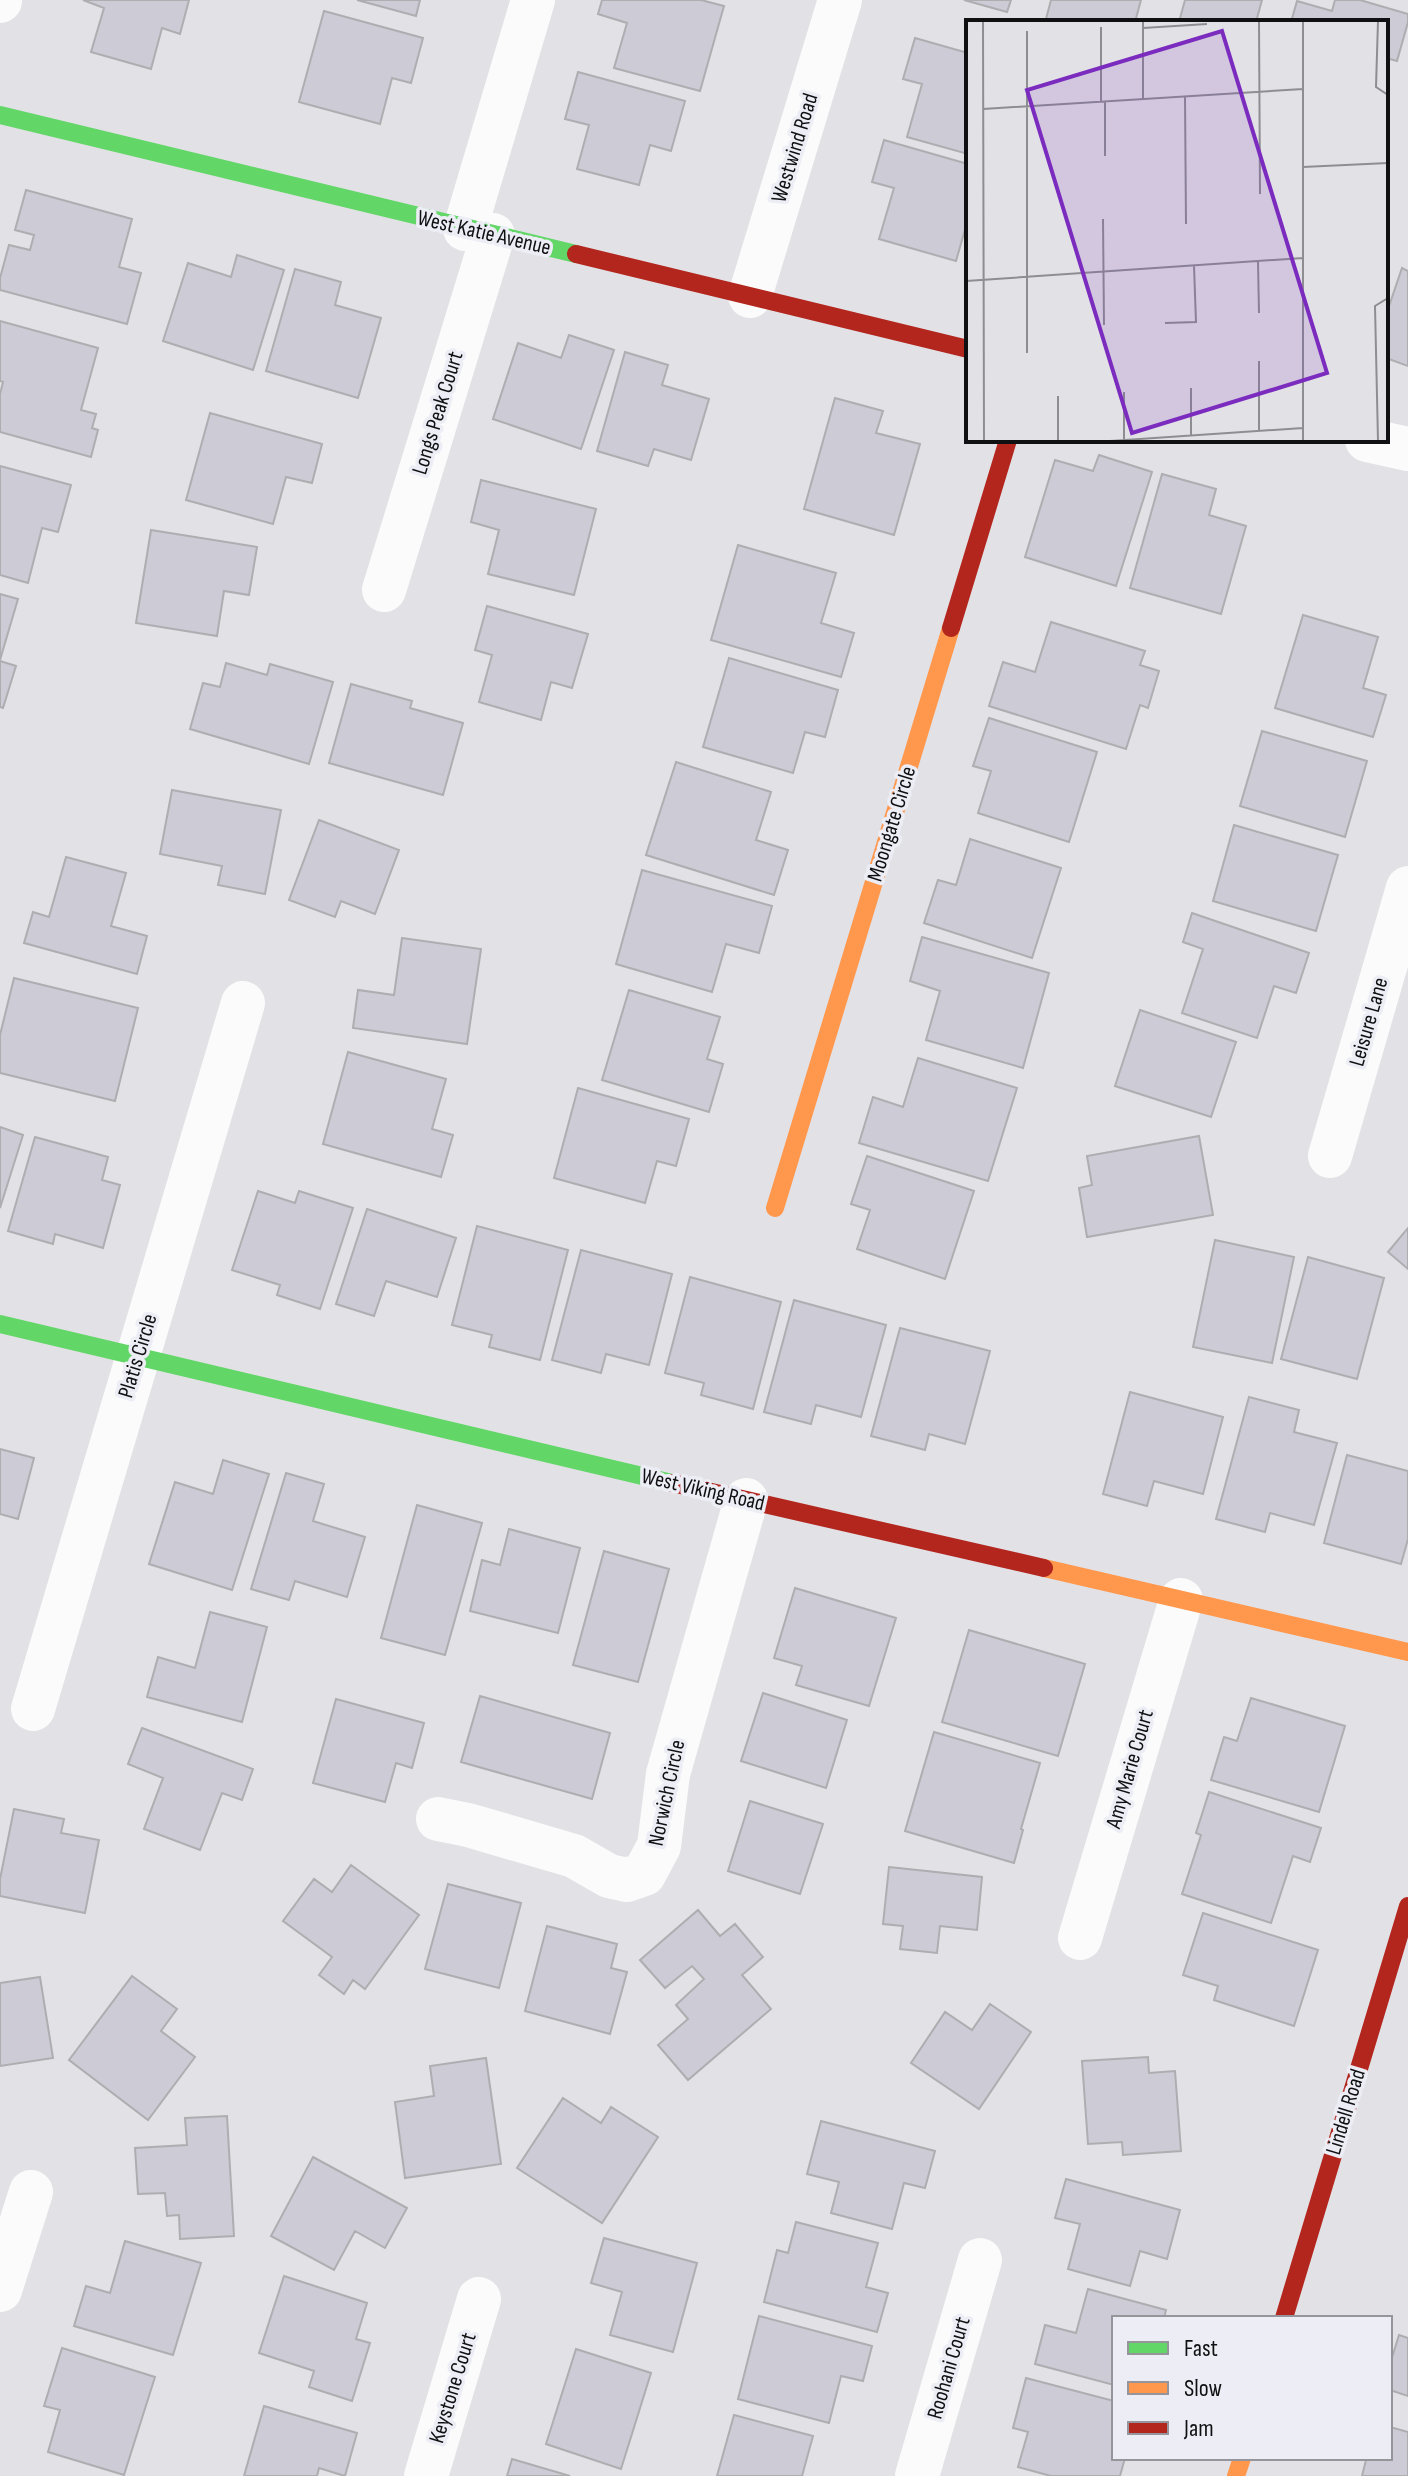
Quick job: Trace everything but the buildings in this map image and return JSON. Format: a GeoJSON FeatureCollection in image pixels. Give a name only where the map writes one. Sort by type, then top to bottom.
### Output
{"type":"FeatureCollection","features":[{"type":"Feature","properties":{"kind":"street","name":"Longs Peak Court"},"geometry":{"type":"LineString","coordinates":[[384,590],[479,232],[533,0]]}},
{"type":"Feature","properties":{"kind":"street","name":"Westwind Road"},"geometry":{"type":"LineString","coordinates":[[750,296],[840,0]]}},
{"type":"Feature","properties":{"kind":"street","name":"West Katie Avenue"},"geometry":{"type":"LineString","coordinates":[[0,115],[966,349]]}},
{"type":"Feature","properties":{"kind":"street","name":"Moongate Circle"},"geometry":{"type":"LineString","coordinates":[[775,1208],[1007,442]]}},
{"type":"Feature","properties":{"kind":"street"},"geometry":{"type":"LineString","coordinates":[[1376,442],[1408,449]]}},
{"type":"Feature","properties":{"kind":"street","name":"Leisure Lane"},"geometry":{"type":"LineString","coordinates":[[1330,1156],[1408,888]]}},
{"type":"Feature","properties":{"kind":"street","name":"Platis Circle"},"geometry":{"type":"LineString","coordinates":[[33,1709],[243,1003]]}},
{"type":"Feature","properties":{"kind":"street","name":"West Viking Road"},"geometry":{"type":"LineString","coordinates":[[0,1324],[1408,1652]]}},
{"type":"Feature","properties":{"kind":"street","name":"Norwich Circle"},"geometry":{"type":"LineString","coordinates":[[438,1819],[574,1856],[609,1876],[627,1880],[644,1874],[659,1846],[668,1774],[746,1500]]}},
{"type":"Feature","properties":{"kind":"street","name":"Amy Marie Court"},"geometry":{"type":"LineString","coordinates":[[1080,1938],[1181,1600]]}},
{"type":"Feature","properties":{"kind":"street","name":"Lindell Road"},"geometry":{"type":"LineString","coordinates":[[1285,2316],[1408,1906]]}},
{"type":"Feature","properties":{"kind":"street"},"geometry":{"type":"LineString","coordinates":[[0,2290],[31,2192]]}},
{"type":"Feature","properties":{"kind":"street","name":"Roohani Court"},"geometry":{"type":"LineString","coordinates":[[917,2476],[980,2260]]}},
{"type":"Feature","properties":{"kind":"street","name":"Keystone Court"},"geometry":{"type":"LineString","coordinates":[[426,2476],[479,2299]]}},
{"type":"Feature","properties":{"kind":"traffic: fast"},"geometry":{"type":"LineString","coordinates":[[0,115],[576,254]]}},
{"type":"Feature","properties":{"kind":"traffic: fast"},"geometry":{"type":"LineString","coordinates":[[0,1324],[672,1483]]}},
{"type":"Feature","properties":{"kind":"traffic: slow"},"geometry":{"type":"LineString","coordinates":[[775,1208],[951,628]]}},
{"type":"Feature","properties":{"kind":"traffic: slow"},"geometry":{"type":"LineString","coordinates":[[1044,1568],[1408,1652]]}},
{"type":"Feature","properties":{"kind":"traffic: slow"},"geometry":{"type":"LineString","coordinates":[[1236,2476],[1241,2460]]}},
{"type":"Feature","properties":{"kind":"traffic: jam"},"geometry":{"type":"LineString","coordinates":[[576,254],[966,349]]}},
{"type":"Feature","properties":{"kind":"traffic: jam"},"geometry":{"type":"LineString","coordinates":[[951,628],[1007,442]]}},
{"type":"Feature","properties":{"kind":"traffic: jam"},"geometry":{"type":"LineString","coordinates":[[672,1483],[1044,1568]]}},
{"type":"Feature","properties":{"kind":"traffic: jam"},"geometry":{"type":"LineString","coordinates":[[1285,2316],[1408,1906]]}}]}
